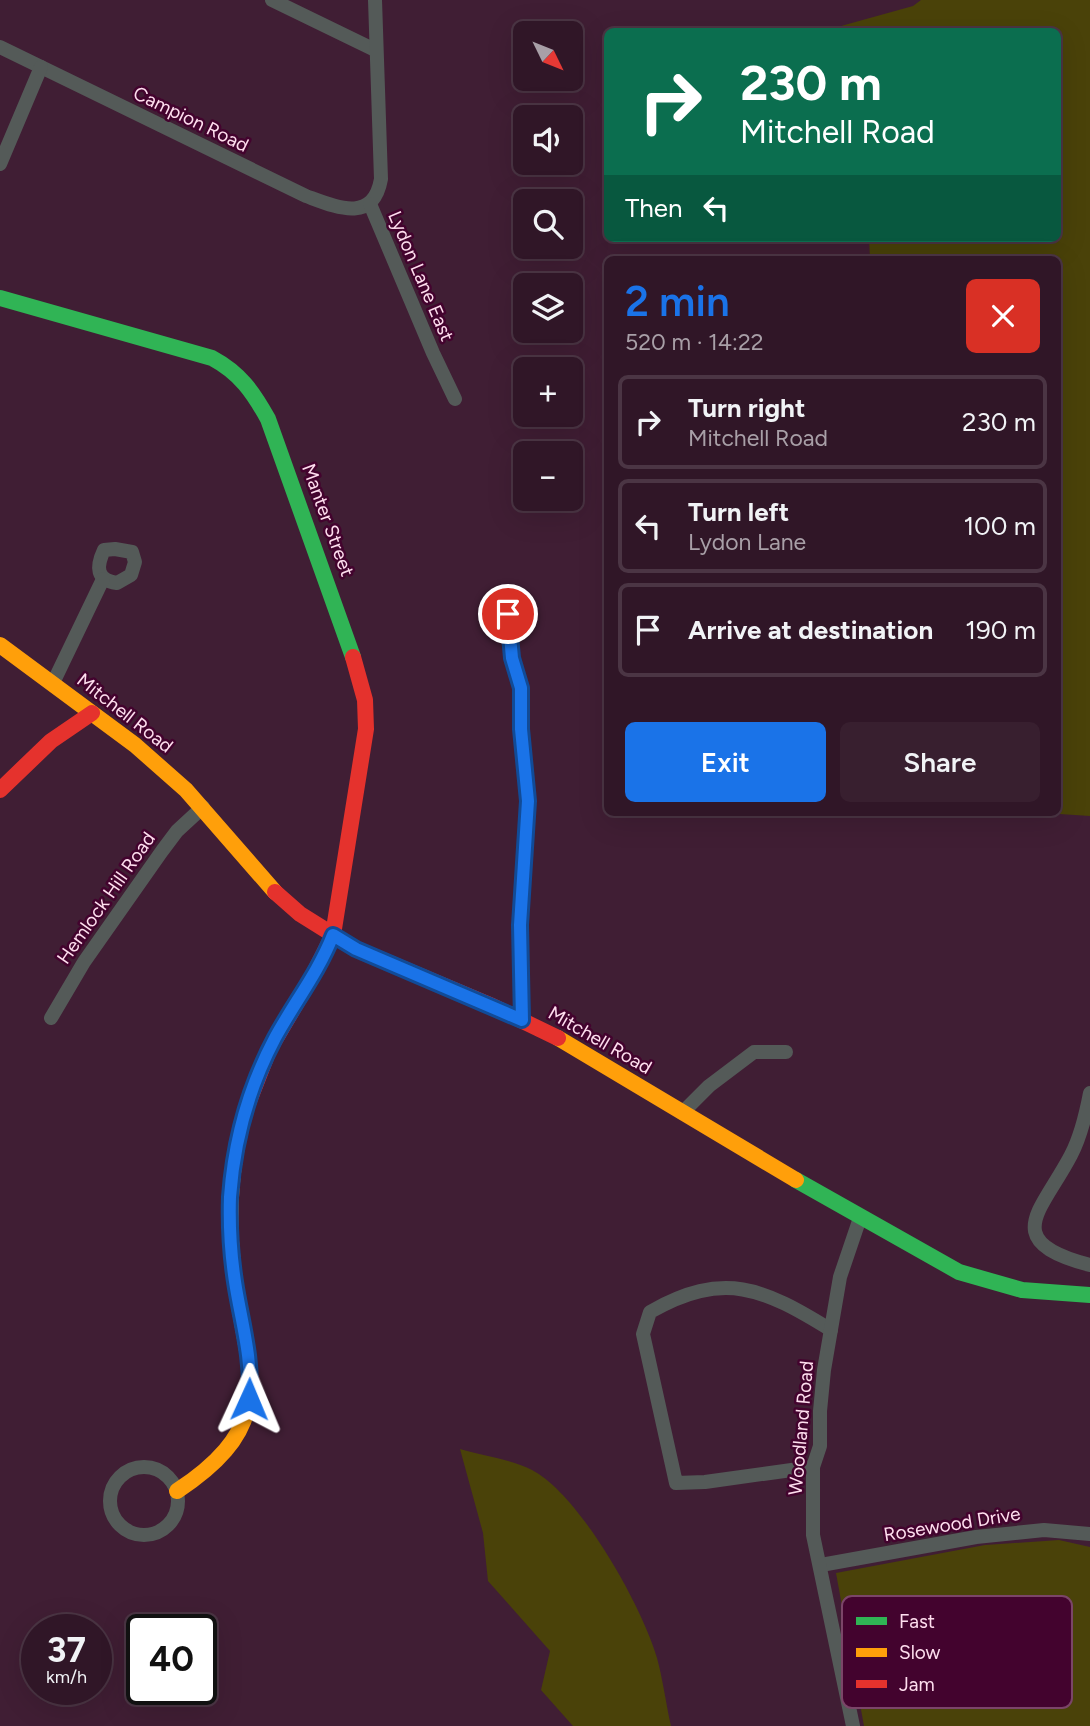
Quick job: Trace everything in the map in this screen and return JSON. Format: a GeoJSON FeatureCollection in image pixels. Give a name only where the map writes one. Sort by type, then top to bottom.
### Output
{"type":"FeatureCollection","features":[{"type":"Feature","properties":{"kind":"street"},"geometry":{"type":"LineString","coordinates":[[272,0],[375,50]]}},
{"type":"Feature","properties":{"kind":"street","name":"Lydon Lane East"},"geometry":{"type":"LineString","coordinates":[[375,0],[381,179],[378,195],[370,204],[455,399]]}},
{"type":"Feature","properties":{"kind":"street","name":"Campion Road"},"geometry":{"type":"LineString","coordinates":[[0,47],[306,196],[353,210],[370,204]]}},
{"type":"Feature","properties":{"kind":"street"},"geometry":{"type":"LineString","coordinates":[[0,164],[41,68]]}},
{"type":"Feature","properties":{"kind":"street","name":"Manter Street"},"geometry":{"type":"LineString","coordinates":[[0,298],[212,358],[227,366],[252,390],[268,419],[332,594],[358,670],[365,700],[366,729],[333,935],[323,960],[265,1059],[247,1106],[234,1158],[230,1199],[231,1241],[250,1371],[246,1412],[228,1448],[212,1467],[177,1491]]}},
{"type":"Feature","properties":{"kind":"street"},"geometry":{"type":"LineString","coordinates":[[53,683],[103,579]]}},
{"type":"Feature","properties":{"kind":"street"},"geometry":{"type":"LineString","coordinates":[[508,614],[512,658],[521,688],[521,729],[528,801],[520,925],[522,1020]]}},
{"type":"Feature","properties":{"kind":"street","name":"Mitchell Road"},"geometry":{"type":"LineString","coordinates":[[0,645],[135,746],[204,807],[275,892],[300,914],[356,949],[522,1020],[575,1047],[682,1113],[960,1272],[1022,1290],[1090,1295]]}},
{"type":"Feature","properties":{"kind":"street"},"geometry":{"type":"LineString","coordinates":[[0,790],[51,740],[92,713]]}},
{"type":"Feature","properties":{"kind":"street","name":"Hemlock Hill Road"},"geometry":{"type":"LineString","coordinates":[[51,1018],[84,962],[162,851],[177,831],[204,807]]}},
{"type":"Feature","properties":{"kind":"street"},"geometry":{"type":"LineString","coordinates":[[682,1113],[718,1079],[754,1052],[786,1052]]}},
{"type":"Feature","properties":{"kind":"street"},"geometry":{"type":"LineString","coordinates":[[1090,1093],[1079,1137],[1071,1156],[1041,1203],[1036,1222],[1036,1235],[1041,1245],[1052,1253],[1090,1265]]}},
{"type":"Feature","properties":{"kind":"street","name":"Woodland Road"},"geometry":{"type":"LineString","coordinates":[[842,1671],[813,1535],[813,1467],[820,1446],[820,1410],[840,1277],[860,1217]]}},
{"type":"Feature","properties":{"kind":"street"},"geometry":{"type":"LineString","coordinates":[[813,1467],[731,1479],[676,1483],[643,1334],[650,1312],[674,1299],[706,1289],[732,1288],[757,1291],[779,1300],[831,1330]]}},
{"type":"Feature","properties":{"kind":"street"},"geometry":{"type":"LineString","coordinates":[[144,1467],[156,1469],[170,1478],[177,1491],[176,1515],[168,1525],[147,1536],[133,1534],[120,1526],[112,1513],[110,1498],[113,1486],[121,1476],[131,1470],[144,1467]]}},
{"type":"Feature","properties":{"kind":"street","name":"Rosewood Drive"},"geometry":{"type":"LineString","coordinates":[[821,1565],[976,1537],[1044,1530],[1090,1534]]}},
{"type":"Feature","properties":{"kind":"street","name":"Woodland Road"},"geometry":{"type":"LineString","coordinates":[[849,1708],[853,1726]]}},
{"type":"Feature","properties":{"kind":"shaded area"},"geometry":{"type":"Polygon","coordinates":[[[921,0],[1090,0],[1090,816],[1061,814],[1061,256],[870,256],[869,242],[1061,242],[1061,28],[834,28],[913,6],[921,0]]]}},
{"type":"Feature","properties":{"kind":"shaded area"},"geometry":{"type":"Polygon","coordinates":[[[460,1449],[532,1470],[551,1483],[589,1527],[624,1582],[649,1636],[659,1666],[671,1726],[573,1726],[541,1690],[550,1651],[488,1581],[483,1533],[460,1449]]]}},
{"type":"Feature","properties":{"kind":"shaded area"},"geometry":{"type":"Polygon","coordinates":[[[1059,1540],[1090,1547],[1090,1726],[864,1726],[861,1708],[1072,1708],[1072,1596],[842,1596],[842,1606],[836,1573],[985,1545],[1059,1540]]]}},
{"type":"Feature","properties":{"kind":"traffic: fast"},"geometry":{"type":"LineString","coordinates":[[0,298],[212,358],[238,377],[268,419],[353,657]]}},
{"type":"Feature","properties":{"kind":"traffic: fast"},"geometry":{"type":"LineString","coordinates":[[796,1180],[959,1272],[1022,1290],[1090,1295]]}},
{"type":"Feature","properties":{"kind":"traffic: slow"},"geometry":{"type":"LineString","coordinates":[[0,645],[135,745],[186,790],[275,892]]}},
{"type":"Feature","properties":{"kind":"traffic: slow"},"geometry":{"type":"LineString","coordinates":[[558,1038],[796,1180]]}},
{"type":"Feature","properties":{"kind":"traffic: slow"},"geometry":{"type":"LineString","coordinates":[[177,1491],[211,1465],[233,1440],[246,1415],[250,1390],[249,1363],[238,1302],[230,1224],[234,1165],[247,1106]]}},
{"type":"Feature","properties":{"kind":"traffic: jam"},"geometry":{"type":"LineString","coordinates":[[247,1106],[269,1050],[333,935],[366,729],[365,700],[353,657]]}},
{"type":"Feature","properties":{"kind":"traffic: jam"},"geometry":{"type":"LineString","coordinates":[[0,790],[51,741],[92,713]]}},
{"type":"Feature","properties":{"kind":"traffic: jam"},"geometry":{"type":"LineString","coordinates":[[275,892],[300,914],[356,949],[492,1006],[558,1038]]}},
{"type":"Feature","properties":{"kind":"route"},"geometry":{"type":"LineString","coordinates":[[249,1399],[250,1371],[231,1241],[230,1199],[234,1158],[247,1106],[265,1059],[276,1036],[323,960],[333,935],[356,949],[522,1020],[520,925],[528,801],[521,729],[521,688],[512,658],[508,614]]}}]}
